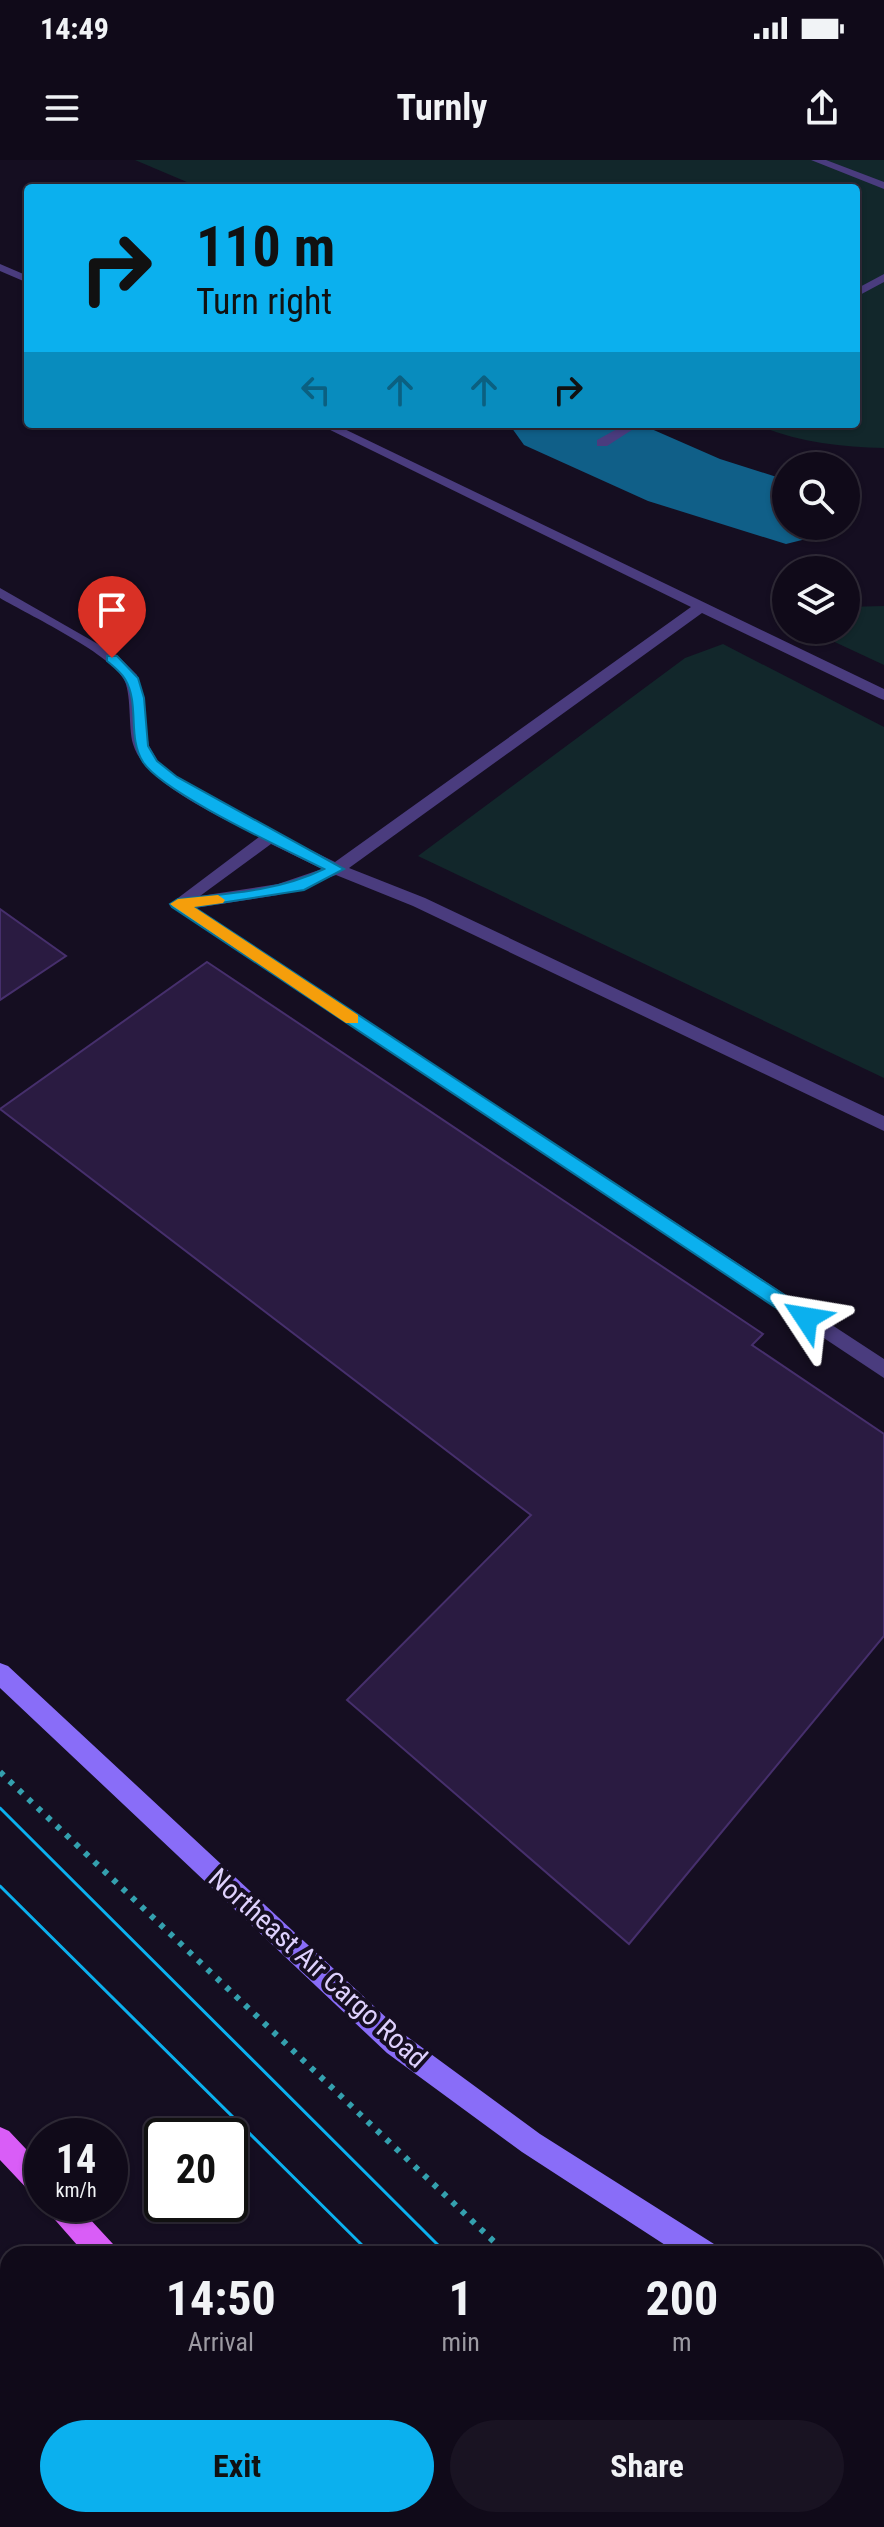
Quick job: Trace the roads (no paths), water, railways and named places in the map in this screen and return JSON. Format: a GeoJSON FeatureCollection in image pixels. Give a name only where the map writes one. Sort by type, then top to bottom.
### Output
{"type":"FeatureCollection","features":[{"type":"Feature","properties":{"kind":"main road"},"geometry":{"type":"LineString","coordinates":[[0,2140],[24,2166]]}},
{"type":"Feature","properties":{"kind":"main road"},"geometry":{"type":"LineString","coordinates":[[74,2222],[96,2246]]}},
{"type":"Feature","properties":{"kind":"street","name":"Northeast Air Cargo Road"},"geometry":{"type":"LineString","coordinates":[[0,1673],[396,2044],[531,2143],[692,2246]]}},
{"type":"Feature","properties":{"kind":"lane"},"geometry":{"type":"LineString","coordinates":[[816,160],[884,186]]}},
{"type":"Feature","properties":{"kind":"lane"},"geometry":{"type":"LineString","coordinates":[[0,267],[24,278]]}},
{"type":"Feature","properties":{"kind":"lane"},"geometry":{"type":"LineString","coordinates":[[860,292],[884,277]]}},
{"type":"Feature","properties":{"kind":"lane"},"geometry":{"type":"LineString","coordinates":[[332,428],[884,695]]}},
{"type":"Feature","properties":{"kind":"lane"},"geometry":{"type":"LineString","coordinates":[[602,443],[628,428]]}},
{"type":"Feature","properties":{"kind":"lane"},"geometry":{"type":"LineString","coordinates":[[0,592],[112,658],[132,678],[141,746],[151,763],[172,781],[270,837],[336,869],[419,902],[884,1124]]}},
{"type":"Feature","properties":{"kind":"lane"},"geometry":{"type":"LineString","coordinates":[[178,904],[235,898],[304,885],[336,869],[701,607]]}},
{"type":"Feature","properties":{"kind":"lane"},"geometry":{"type":"LineString","coordinates":[[178,904],[270,837]]}},
{"type":"Feature","properties":{"kind":"lane"},"geometry":{"type":"LineString","coordinates":[[178,904],[884,1370]]}},
{"type":"Feature","properties":{"kind":"tram line"},"geometry":{"type":"LineString","coordinates":[[0,1808],[439,2246]]}},
{"type":"Feature","properties":{"kind":"tram line"},"geometry":{"type":"LineString","coordinates":[[0,1886],[363,2246]]}}]}
